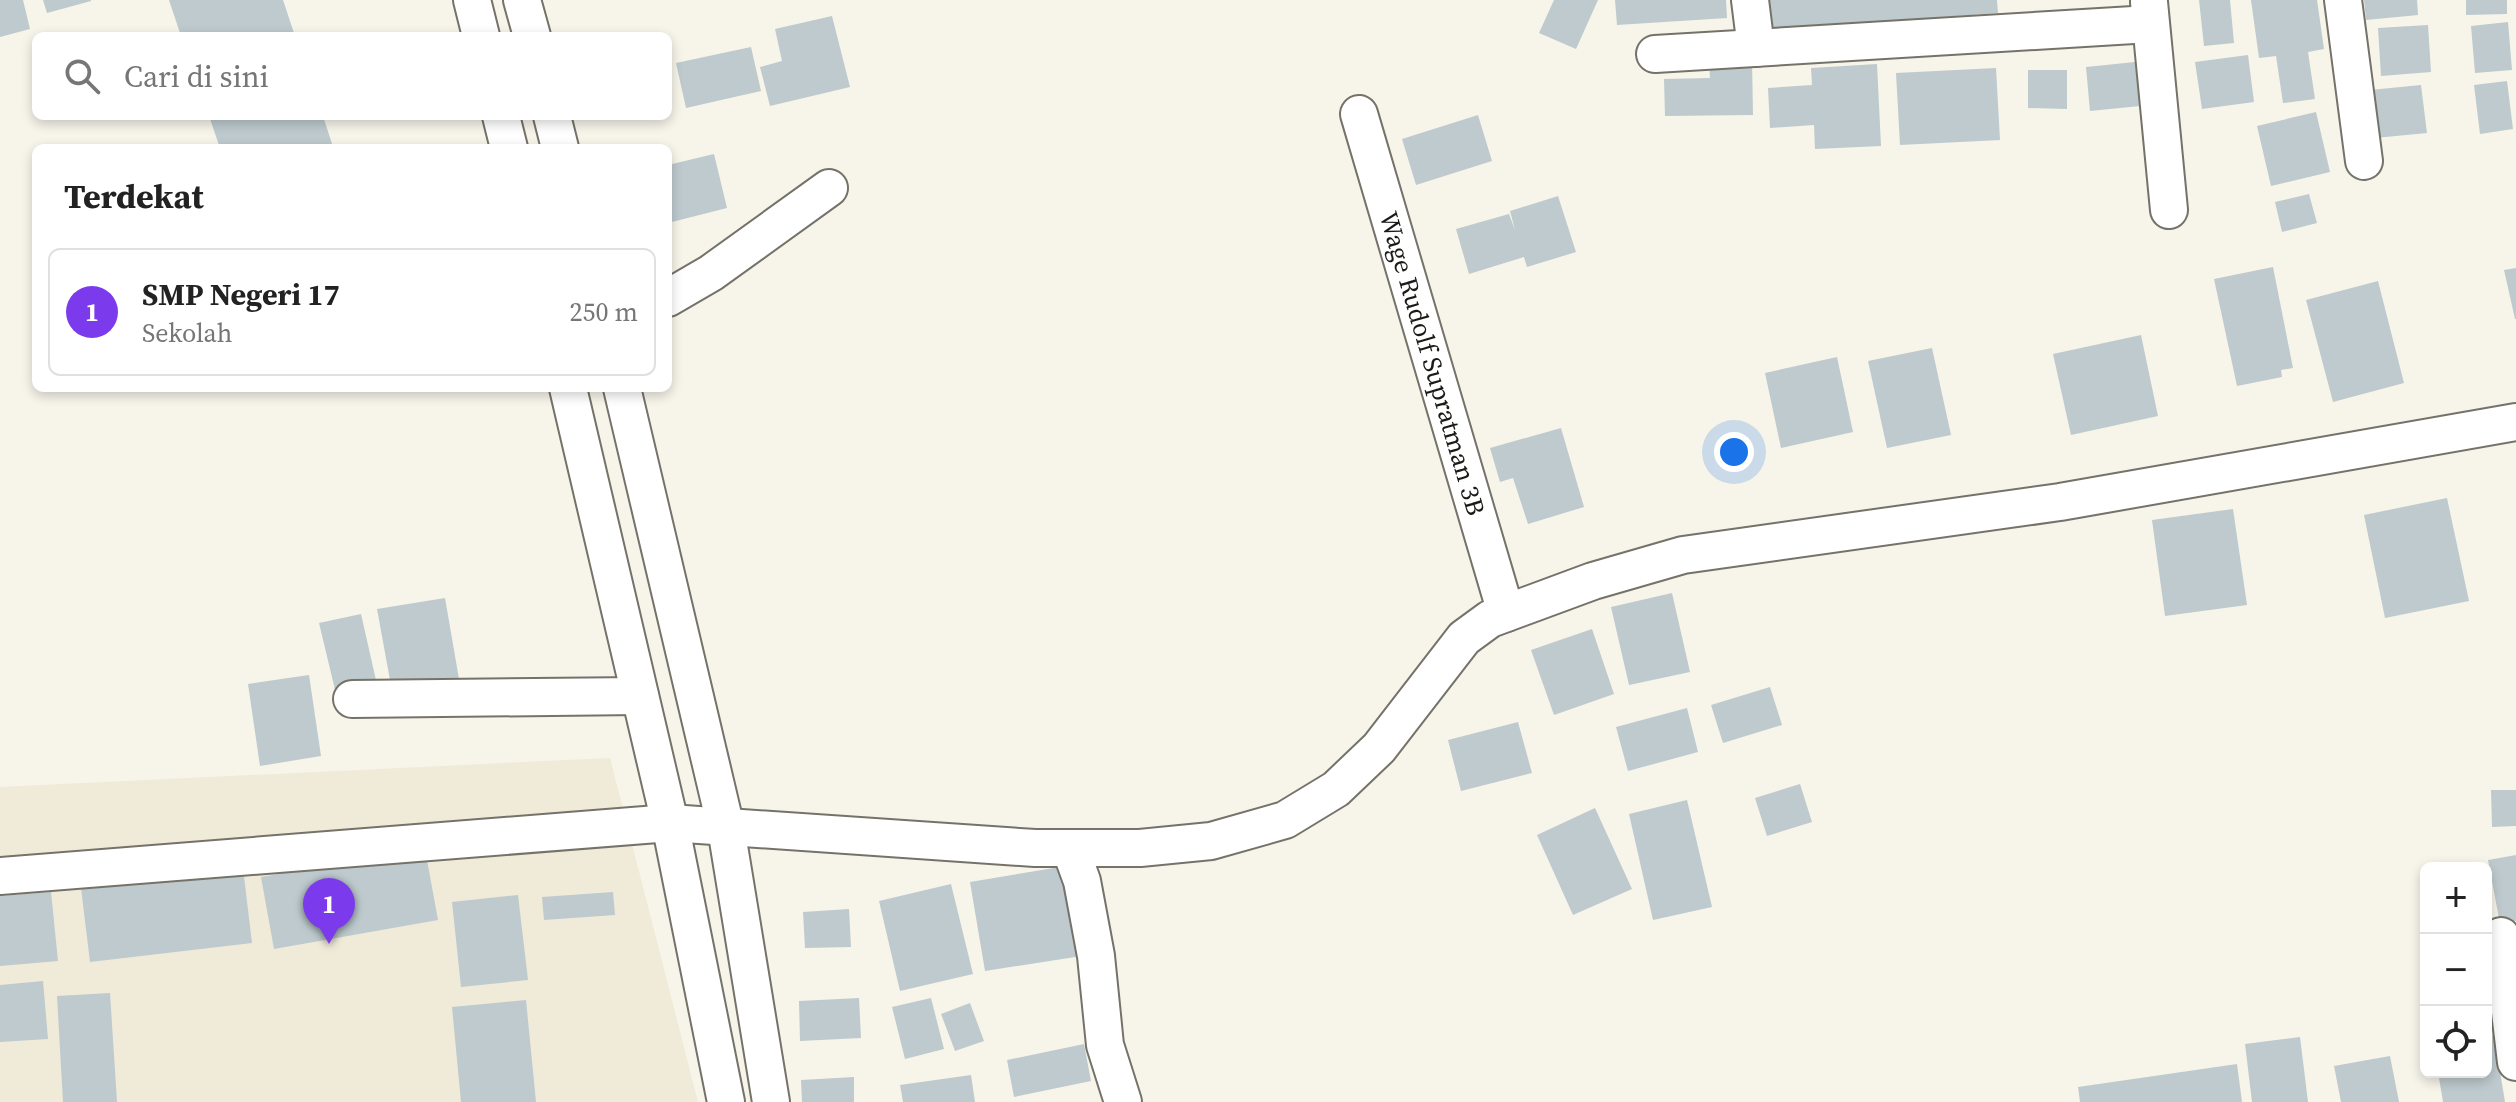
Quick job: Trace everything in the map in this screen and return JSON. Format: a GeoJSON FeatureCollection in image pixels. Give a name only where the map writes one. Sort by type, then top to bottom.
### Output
{"type":"FeatureCollection","features":[{"type":"Feature","properties":{"kind":"street"},"geometry":{"type":"LineString","coordinates":[[472,0],[480,32]]}},
{"type":"Feature","properties":{"kind":"street"},"geometry":{"type":"LineString","coordinates":[[522,0],[531,32]]}},
{"type":"Feature","properties":{"kind":"street"},"geometry":{"type":"LineString","coordinates":[[1750,0],[1756,48]]}},
{"type":"Feature","properties":{"kind":"street"},"geometry":{"type":"LineString","coordinates":[[2343,0],[2364,161]]}},
{"type":"Feature","properties":{"kind":"street"},"geometry":{"type":"LineString","coordinates":[[1655,54],[1756,48],[2149,12],[2169,210]]}},
{"type":"Feature","properties":{"kind":"street","name":"Wage Rudolf Supratman 3B"},"geometry":{"type":"LineString","coordinates":[[1359,114],[1506,613]]}},
{"type":"Feature","properties":{"kind":"street"},"geometry":{"type":"LineString","coordinates":[[502,120],[508,144]]}},
{"type":"Feature","properties":{"kind":"street"},"geometry":{"type":"LineString","coordinates":[[553,120],[559,144]]}},
{"type":"Feature","properties":{"kind":"street"},"geometry":{"type":"LineString","coordinates":[[672,296],[711,273],[829,188]]}},
{"type":"Feature","properties":{"kind":"street"},"geometry":{"type":"LineString","coordinates":[[569,392],[670,823],[726,1102]]}},
{"type":"Feature","properties":{"kind":"street"},"geometry":{"type":"LineString","coordinates":[[623,392],[726,828],[771,1102]]}},
{"type":"Feature","properties":{"kind":"street"},"geometry":{"type":"LineString","coordinates":[[0,876],[670,823],[1035,848],[1140,848],[1211,841],[1285,820],[1336,789],[1379,748],[1464,638],[1490,619],[1593,581],[1683,555],[2060,502],[2516,422]]}},
{"type":"Feature","properties":{"kind":"street"},"geometry":{"type":"LineString","coordinates":[[352,699],[640,696]]}},
{"type":"Feature","properties":{"kind":"street"},"geometry":{"type":"LineString","coordinates":[[1070,848],[1082,881],[1096,956],[1105,1045],[1123,1102]]}},
{"type":"Feature","properties":{"kind":"street"},"geometry":{"type":"LineString","coordinates":[[2501,936],[2516,1062]]}},
{"type":"Feature","properties":{"kind":"shaded area"},"geometry":{"type":"Polygon","coordinates":[[[610,758],[698,1102],[0,1102],[0,787],[610,758]]]}},
{"type":"Feature","properties":{"kind":"building"},"geometry":{"type":"Polygon","coordinates":[[[0,0],[23,0],[30,29],[0,37],[0,0]]]}},
{"type":"Feature","properties":{"kind":"building"},"geometry":{"type":"Polygon","coordinates":[[[43,0],[91,0],[91,1],[47,13],[43,0]]]}},
{"type":"Feature","properties":{"kind":"building"},"geometry":{"type":"Polygon","coordinates":[[[169,0],[283,0],[294,32],[180,32],[169,0]]]}},
{"type":"Feature","properties":{"kind":"building"},"geometry":{"type":"Polygon","coordinates":[[[1554,0],[1598,0],[1576,49],[1539,33],[1554,0]]]}},
{"type":"Feature","properties":{"kind":"building"},"geometry":{"type":"Polygon","coordinates":[[[1615,0],[1726,0],[1727,18],[1617,25],[1615,0]]]}},
{"type":"Feature","properties":{"kind":"building"},"geometry":{"type":"Polygon","coordinates":[[[1763,0],[1997,0],[1998,13],[1765,30],[1763,0]]]}},
{"type":"Feature","properties":{"kind":"building"},"geometry":{"type":"Polygon","coordinates":[[[2199,0],[2230,0],[2234,43],[2204,46],[2199,0]]]}},
{"type":"Feature","properties":{"kind":"building"},"geometry":{"type":"Polygon","coordinates":[[[2251,0],[2317,0],[2324,49],[2308,52],[2315,99],[2283,103],[2276,56],[2259,58],[2251,0]]]}},
{"type":"Feature","properties":{"kind":"building"},"geometry":{"type":"Polygon","coordinates":[[[2364,0],[2417,0],[2418,15],[2366,20],[2364,0]]]}},
{"type":"Feature","properties":{"kind":"building"},"geometry":{"type":"Polygon","coordinates":[[[2466,0],[2507,0],[2507,14],[2466,15],[2466,0]]]}},
{"type":"Feature","properties":{"kind":"building"},"geometry":{"type":"Polygon","coordinates":[[[832,16],[850,87],[770,106],[760,67],[782,61],[775,29],[832,16]]]}},
{"type":"Feature","properties":{"kind":"building"},"geometry":{"type":"Polygon","coordinates":[[[2508,22],[2512,70],[2475,73],[2471,26],[2508,22]]]}},
{"type":"Feature","properties":{"kind":"building"},"geometry":{"type":"Polygon","coordinates":[[[2428,25],[2431,72],[2381,76],[2378,28],[2428,25]]]}},
{"type":"Feature","properties":{"kind":"building"},"geometry":{"type":"Polygon","coordinates":[[[751,47],[761,91],[686,108],[676,63],[751,47]]]}},
{"type":"Feature","properties":{"kind":"building"},"geometry":{"type":"Polygon","coordinates":[[[2248,55],[2254,102],[2202,109],[2195,62],[2248,55]]]}},
{"type":"Feature","properties":{"kind":"building"},"geometry":{"type":"Polygon","coordinates":[[[1752,59],[1753,115],[1665,116],[1664,79],[1710,78],[1709,60],[1752,59]]]}},
{"type":"Feature","properties":{"kind":"building"},"geometry":{"type":"Polygon","coordinates":[[[2135,62],[2140,106],[2090,111],[2086,67],[2135,62]]]}},
{"type":"Feature","properties":{"kind":"building"},"geometry":{"type":"Polygon","coordinates":[[[1877,64],[1881,146],[1815,149],[1814,125],[1770,128],[1768,88],[1812,85],[1811,68],[1877,64]]]}},
{"type":"Feature","properties":{"kind":"building"},"geometry":{"type":"Polygon","coordinates":[[[1996,68],[2000,140],[1900,145],[1896,73],[1996,68]]]}},
{"type":"Feature","properties":{"kind":"building"},"geometry":{"type":"Polygon","coordinates":[[[2028,70],[2067,70],[2067,109],[2028,108],[2028,70]]]}},
{"type":"Feature","properties":{"kind":"building"},"geometry":{"type":"Polygon","coordinates":[[[2507,81],[2513,129],[2480,134],[2474,85],[2507,81]]]}},
{"type":"Feature","properties":{"kind":"building"},"geometry":{"type":"Polygon","coordinates":[[[2421,85],[2427,133],[2375,138],[2370,90],[2421,85]]]}},
{"type":"Feature","properties":{"kind":"building"},"geometry":{"type":"Polygon","coordinates":[[[2316,112],[2330,172],[2271,186],[2257,126],[2316,112]]]}},
{"type":"Feature","properties":{"kind":"building"},"geometry":{"type":"Polygon","coordinates":[[[1478,115],[1492,161],[1416,185],[1402,139],[1478,115]]]}},
{"type":"Feature","properties":{"kind":"building"},"geometry":{"type":"Polygon","coordinates":[[[210,120],[324,120],[332,144],[219,144],[210,120]]]}},
{"type":"Feature","properties":{"kind":"building"},"geometry":{"type":"Polygon","coordinates":[[[714,154],[727,208],[672,222],[672,164],[714,154]]]}},
{"type":"Feature","properties":{"kind":"building"},"geometry":{"type":"Polygon","coordinates":[[[2309,194],[2317,223],[2282,232],[2275,202],[2309,194]]]}},
{"type":"Feature","properties":{"kind":"building"},"geometry":{"type":"Polygon","coordinates":[[[1558,196],[1576,252],[1527,267],[1524,257],[1469,274],[1456,229],[1509,214],[1515,230],[1510,211],[1558,196]]]}},
{"type":"Feature","properties":{"kind":"building"},"geometry":{"type":"Polygon","coordinates":[[[2273,267],[2293,368],[2281,370],[2282,377],[2237,386],[2214,279],[2273,267]]]}},
{"type":"Feature","properties":{"kind":"building"},"geometry":{"type":"Polygon","coordinates":[[[2516,268],[2516,319],[2515,319],[2504,270],[2516,268]]]}},
{"type":"Feature","properties":{"kind":"building"},"geometry":{"type":"Polygon","coordinates":[[[2378,281],[2404,383],[2333,402],[2306,300],[2378,281]]]}},
{"type":"Feature","properties":{"kind":"building"},"geometry":{"type":"Polygon","coordinates":[[[2141,335],[2158,416],[2071,435],[2053,354],[2141,335]]]}},
{"type":"Feature","properties":{"kind":"building"},"geometry":{"type":"Polygon","coordinates":[[[1932,348],[1951,435],[1887,448],[1868,361],[1932,348]]]}},
{"type":"Feature","properties":{"kind":"building"},"geometry":{"type":"Polygon","coordinates":[[[1837,357],[1853,432],[1781,448],[1765,373],[1837,357]]]}},
{"type":"Feature","properties":{"kind":"building"},"geometry":{"type":"Polygon","coordinates":[[[1561,428],[1584,507],[1528,524],[1513,478],[1500,482],[1490,448],[1561,428]]]}},
{"type":"Feature","properties":{"kind":"building"},"geometry":{"type":"Polygon","coordinates":[[[2447,498],[2469,601],[2385,618],[2364,515],[2447,498]]]}},
{"type":"Feature","properties":{"kind":"building"},"geometry":{"type":"Polygon","coordinates":[[[2233,509],[2247,605],[2165,616],[2152,520],[2233,509]]]}},
{"type":"Feature","properties":{"kind":"building"},"geometry":{"type":"Polygon","coordinates":[[[1672,593],[1690,672],[1629,685],[1611,607],[1672,593]]]}},
{"type":"Feature","properties":{"kind":"building"},"geometry":{"type":"Polygon","coordinates":[[[445,598],[459,679],[392,691],[377,609],[445,598]]]}},
{"type":"Feature","properties":{"kind":"building"},"geometry":{"type":"Polygon","coordinates":[[[361,614],[378,689],[337,698],[319,623],[361,614]]]}},
{"type":"Feature","properties":{"kind":"building"},"geometry":{"type":"Polygon","coordinates":[[[1592,629],[1614,694],[1554,715],[1531,650],[1592,629]]]}},
{"type":"Feature","properties":{"kind":"building"},"geometry":{"type":"Polygon","coordinates":[[[309,675],[321,756],[260,766],[248,684],[309,675]]]}},
{"type":"Feature","properties":{"kind":"building"},"geometry":{"type":"Polygon","coordinates":[[[1770,687],[1782,725],[1723,743],[1711,705],[1770,687]]]}},
{"type":"Feature","properties":{"kind":"building"},"geometry":{"type":"Polygon","coordinates":[[[1687,708],[1698,752],[1628,771],[1616,727],[1687,708]]]}},
{"type":"Feature","properties":{"kind":"building"},"geometry":{"type":"Polygon","coordinates":[[[1518,722],[1532,773],[1461,791],[1448,740],[1518,722]]]}},
{"type":"Feature","properties":{"kind":"building"},"geometry":{"type":"Polygon","coordinates":[[[1800,784],[1812,822],[1767,836],[1755,798],[1800,784]]]}},
{"type":"Feature","properties":{"kind":"building"},"geometry":{"type":"Polygon","coordinates":[[[2491,790],[2516,790],[2516,826],[2492,827],[2491,790]]]}},
{"type":"Feature","properties":{"kind":"building"},"geometry":{"type":"Polygon","coordinates":[[[1687,800],[1712,907],[1653,920],[1629,814],[1687,800]]]}},
{"type":"Feature","properties":{"kind":"building"},"geometry":{"type":"Polygon","coordinates":[[[1595,808],[1632,889],[1573,915],[1537,835],[1595,808]]]}},
{"type":"Feature","properties":{"kind":"building"},"geometry":{"type":"Polygon","coordinates":[[[425,849],[438,920],[274,949],[261,877],[425,849]]]}},
{"type":"Feature","properties":{"kind":"building"},"geometry":{"type":"Polygon","coordinates":[[[2516,855],[2516,921],[2500,924],[2492,881],[2492,862],[2488,860],[2516,855]]]}},
{"type":"Feature","properties":{"kind":"building"},"geometry":{"type":"Polygon","coordinates":[[[1072,865],[1088,955],[985,971],[970,882],[1072,865]]]}},
{"type":"Feature","properties":{"kind":"building"},"geometry":{"type":"Polygon","coordinates":[[[243,868],[252,943],[90,962],[81,888],[243,868]]]}},
{"type":"Feature","properties":{"kind":"building"},"geometry":{"type":"Polygon","coordinates":[[[951,884],[973,974],[900,991],[879,901],[951,884]]]}},
{"type":"Feature","properties":{"kind":"building"},"geometry":{"type":"Polygon","coordinates":[[[51,892],[58,961],[0,966],[0,896],[51,892]]]}},
{"type":"Feature","properties":{"kind":"building"},"geometry":{"type":"Polygon","coordinates":[[[613,892],[615,915],[544,920],[542,897],[613,892]]]}},
{"type":"Feature","properties":{"kind":"building"},"geometry":{"type":"Polygon","coordinates":[[[518,895],[528,980],[461,987],[452,902],[518,895]]]}},
{"type":"Feature","properties":{"kind":"building"},"geometry":{"type":"Polygon","coordinates":[[[849,909],[851,947],[805,948],[803,912],[849,909]]]}},
{"type":"Feature","properties":{"kind":"building"},"geometry":{"type":"Polygon","coordinates":[[[43,981],[48,1039],[0,1042],[0,985],[43,981]]]}},
{"type":"Feature","properties":{"kind":"building"},"geometry":{"type":"Polygon","coordinates":[[[110,993],[117,1102],[63,1102],[57,996],[110,993]]]}},
{"type":"Feature","properties":{"kind":"building"},"geometry":{"type":"Polygon","coordinates":[[[859,998],[861,1038],[800,1041],[799,1001],[859,998]]]}},
{"type":"Feature","properties":{"kind":"building"},"geometry":{"type":"Polygon","coordinates":[[[931,998],[944,1049],[905,1059],[892,1007],[931,998]]]}},
{"type":"Feature","properties":{"kind":"building"},"geometry":{"type":"Polygon","coordinates":[[[526,1000],[536,1102],[461,1102],[452,1007],[526,1000]]]}},
{"type":"Feature","properties":{"kind":"building"},"geometry":{"type":"Polygon","coordinates":[[[970,1003],[984,1041],[955,1051],[941,1014],[970,1003]]]}},
{"type":"Feature","properties":{"kind":"building"},"geometry":{"type":"Polygon","coordinates":[[[2492,1036],[2505,1102],[2443,1102],[2439,1078],[2492,1078],[2492,1036]]]}},
{"type":"Feature","properties":{"kind":"building"},"geometry":{"type":"Polygon","coordinates":[[[2300,1037],[2308,1102],[2252,1102],[2245,1044],[2300,1037]]]}},
{"type":"Feature","properties":{"kind":"building"},"geometry":{"type":"Polygon","coordinates":[[[1084,1044],[1091,1081],[1014,1097],[1007,1060],[1084,1044]]]}},
{"type":"Feature","properties":{"kind":"building"},"geometry":{"type":"Polygon","coordinates":[[[2390,1056],[2399,1102],[2341,1102],[2334,1066],[2390,1056]]]}},
{"type":"Feature","properties":{"kind":"building"},"geometry":{"type":"Polygon","coordinates":[[[2237,1064],[2242,1102],[2080,1102],[2078,1087],[2237,1064]]]}},
{"type":"Feature","properties":{"kind":"building"},"geometry":{"type":"Polygon","coordinates":[[[971,1075],[975,1102],[903,1102],[900,1085],[971,1075]]]}},
{"type":"Feature","properties":{"kind":"building"},"geometry":{"type":"Polygon","coordinates":[[[854,1077],[854,1102],[802,1102],[801,1080],[854,1077]]]}},
{"type":"Feature","properties":{"kind":"place","name":"SMP Negeri 17"},"geometry":{"type":"Point","coordinates":[329,944]}}]}
